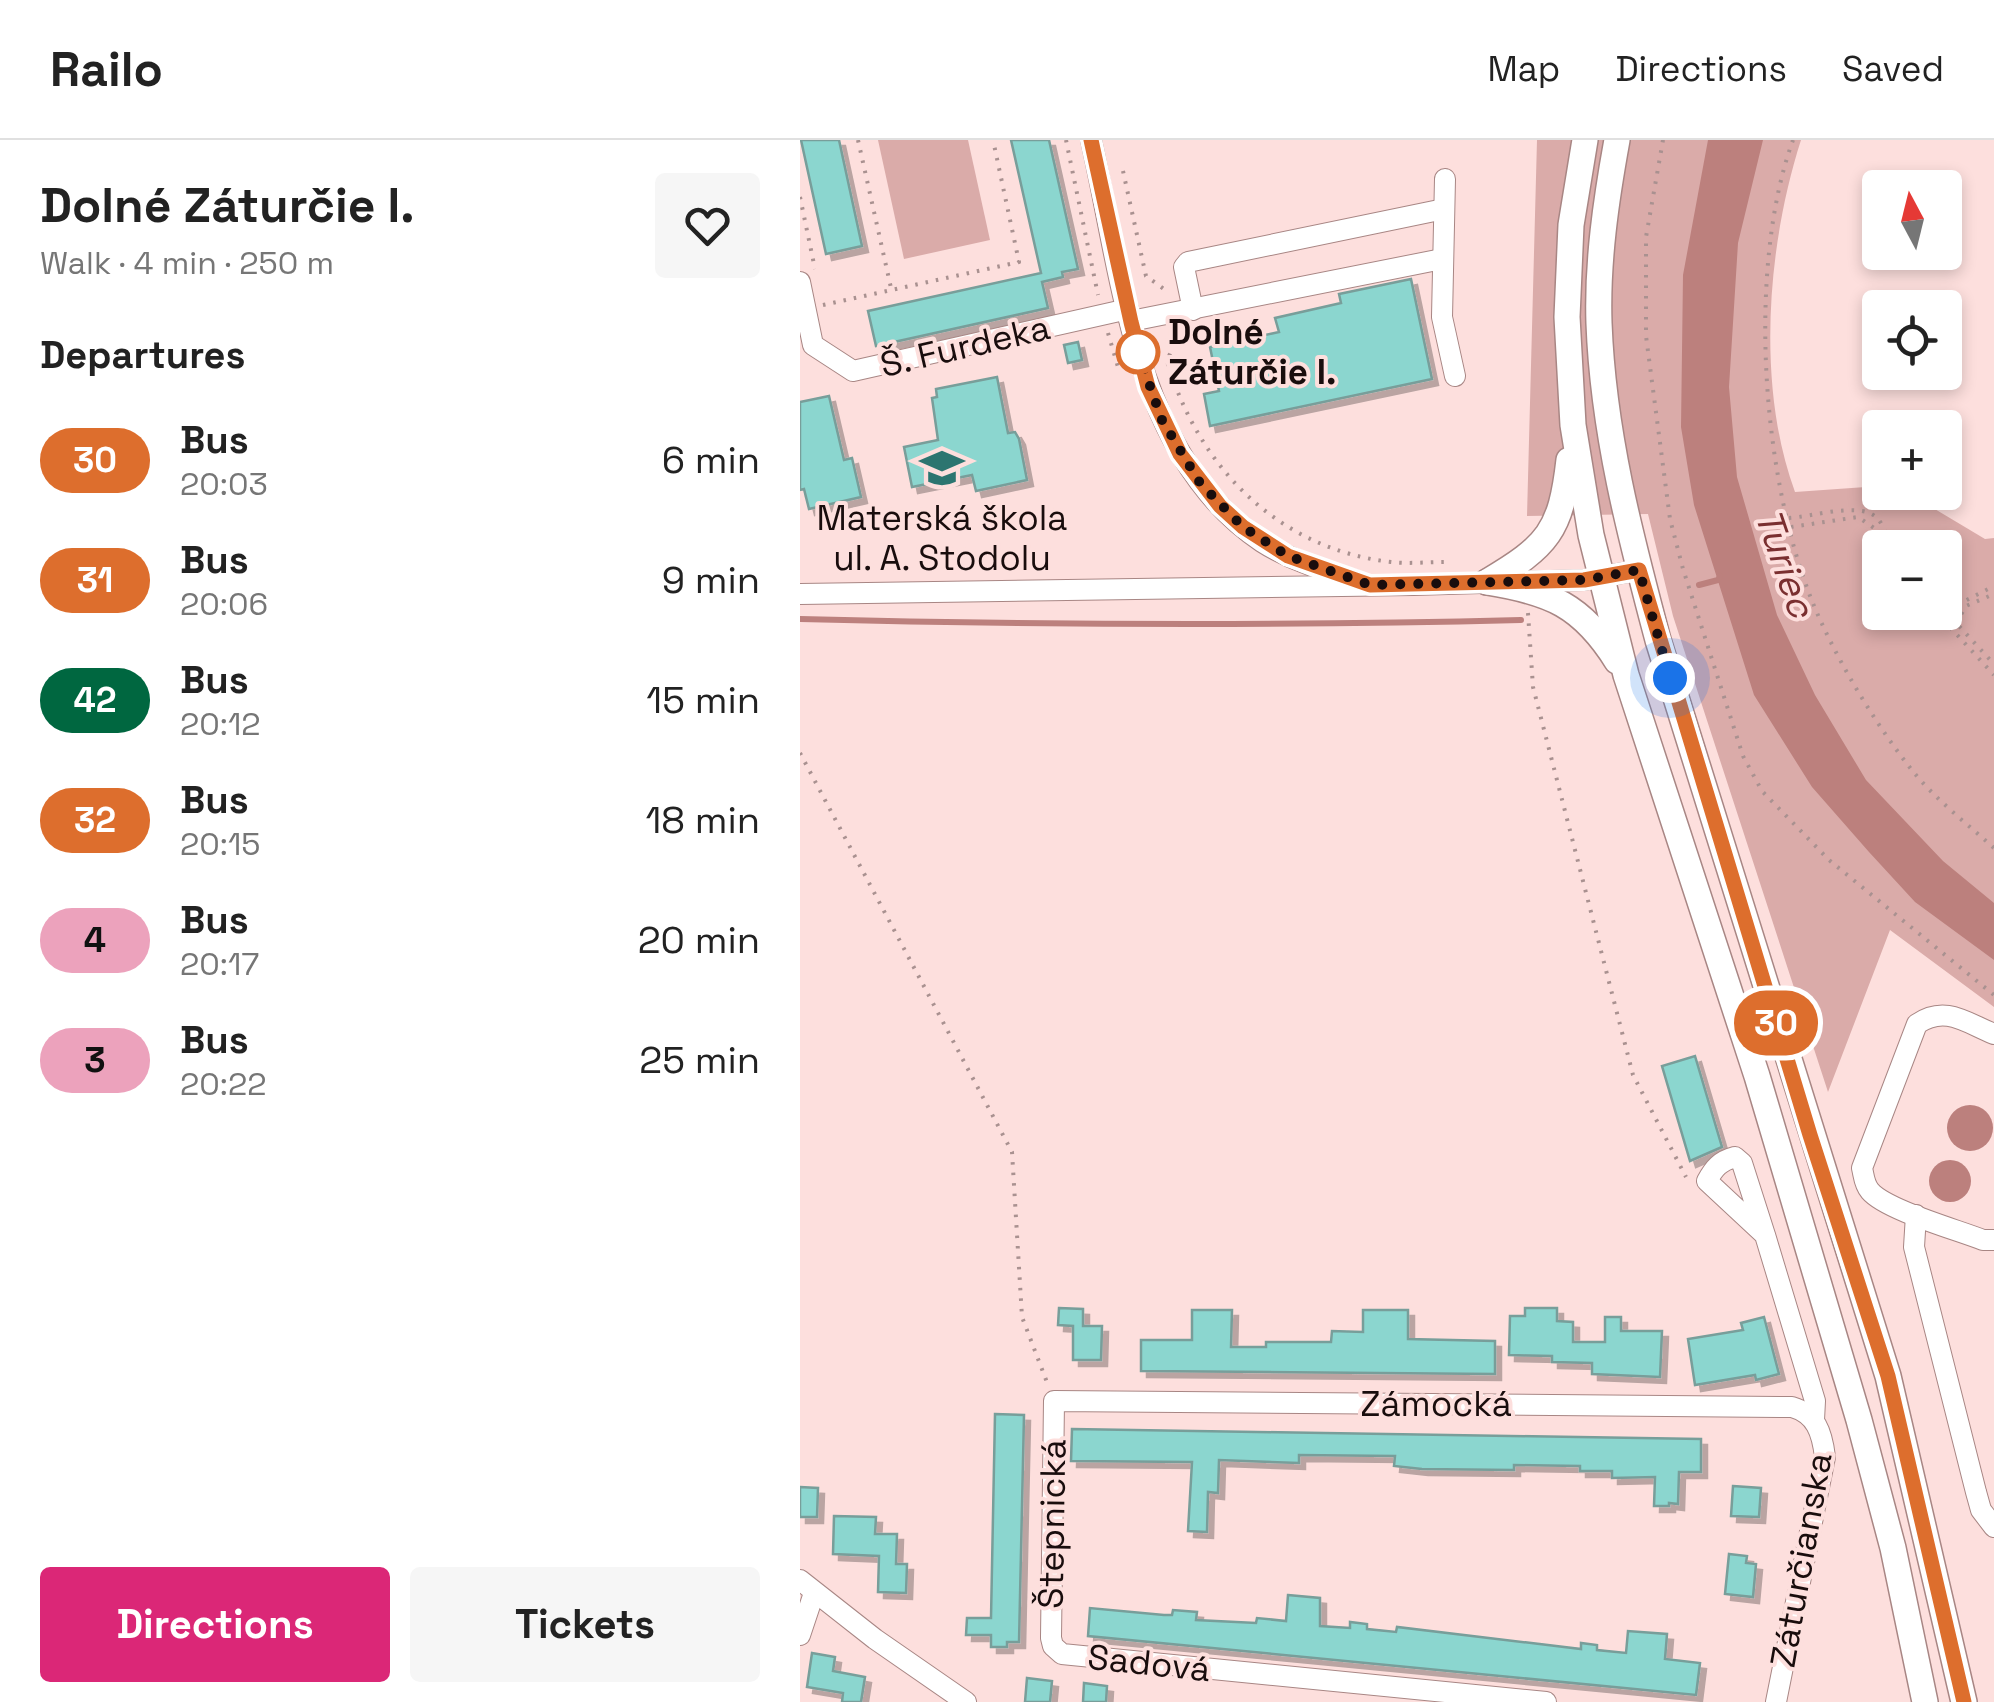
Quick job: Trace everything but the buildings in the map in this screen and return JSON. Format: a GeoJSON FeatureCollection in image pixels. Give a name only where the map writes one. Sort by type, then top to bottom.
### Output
{"type":"FeatureCollection","features":[{"type":"Feature","properties":{"kind":"main road"},"geometry":{"type":"LineString","coordinates":[[1584,140],[1568,261],[1566,317],[1572,425],[1580,480],[1626,675],[1756,1076],[1854,1401],[1893,1548],[1925,1702]]}},
{"type":"Feature","properties":{"kind":"main road"},"geometry":{"type":"LineString","coordinates":[[1616,140],[1600,261],[1599,320],[1607,420],[1639,570],[1810,1135],[1888,1376],[1965,1700]]}},
{"type":"Feature","properties":{"kind":"main road"},"geometry":{"type":"LineString","coordinates":[[1487,582],[1536,551],[1559,516],[1572,425]]}},
{"type":"Feature","properties":{"kind":"main road"},"geometry":{"type":"LineString","coordinates":[[1487,582],[1530,589],[1580,614],[1608,646],[1626,675]]}},
{"type":"Feature","properties":{"kind":"main road"},"geometry":{"type":"LineString","coordinates":[[1907,1702],[1920,1674]]}},
{"type":"Feature","properties":{"kind":"street"},"geometry":{"type":"LineString","coordinates":[[1092,140],[1148,387],[1180,454],[1220,506],[1264,543],[1370,585]]}},
{"type":"Feature","properties":{"kind":"street"},"geometry":{"type":"LineString","coordinates":[[1445,179],[1442,317],[1455,376]]}},
{"type":"Feature","properties":{"kind":"street"},"geometry":{"type":"LineString","coordinates":[[1193,310],[1184,267],[1188,262],[1444,209]]}},
{"type":"Feature","properties":{"kind":"street","name":"Š. Furdeka"},"geometry":{"type":"LineString","coordinates":[[808,276],[807,346],[854,372],[1103,314],[1193,310],[1442,258]]}},
{"type":"Feature","properties":{"kind":"street"},"geometry":{"type":"LineString","coordinates":[[800,594],[1487,582],[1602,577],[1639,570]]}},
{"type":"Feature","properties":{"kind":"street"},"geometry":{"type":"LineString","coordinates":[[1994,1034],[1948,1014],[1930,1015],[1916,1024],[1862,1168],[1872,1194],[1916,1215],[1983,1240],[1994,1240]]}},
{"type":"Feature","properties":{"kind":"street"},"geometry":{"type":"LineString","coordinates":[[1916,1215],[1914,1247],[1918,1266],[1981,1510],[1994,1527]]}},
{"type":"Feature","properties":{"kind":"street","name":"Záturčianska"},"geometry":{"type":"LineString","coordinates":[[1765,1235],[1815,1401],[1814,1420],[1823,1436],[1825,1456],[1776,1702]]}},
{"type":"Feature","properties":{"kind":"street","name":"Zámocká"},"geometry":{"type":"LineString","coordinates":[[1054,1402],[1792,1407],[1805,1411],[1814,1420]]}},
{"type":"Feature","properties":{"kind":"street","name":"Štepnická"},"geometry":{"type":"LineString","coordinates":[[1053,1646],[1050,1638],[1054,1402]]}},
{"type":"Feature","properties":{"kind":"street"},"geometry":{"type":"LineString","coordinates":[[800,1635],[807,1586],[966,1702]]}},
{"type":"Feature","properties":{"kind":"street","name":"Sadová"},"geometry":{"type":"LineString","coordinates":[[1053,1646],[1062,1654],[1546,1702]]}},
{"type":"Feature","properties":{"kind":"path"},"geometry":{"type":"LineString","coordinates":[[858,140],[891,288]]}},
{"type":"Feature","properties":{"kind":"path"},"geometry":{"type":"LineString","coordinates":[[827,320],[823,304],[1019,262],[994,140]]}},
{"type":"Feature","properties":{"kind":"path"},"geometry":{"type":"LineString","coordinates":[[1066,140],[1118,367]]}},
{"type":"Feature","properties":{"kind":"path"},"geometry":{"type":"LineString","coordinates":[[1663,140],[1646,237],[1648,355],[1670,520],[1743,756],[1762,791],[1828,860],[1994,994]]}},
{"type":"Feature","properties":{"kind":"path"},"geometry":{"type":"LineString","coordinates":[[1793,140],[1780,176],[1766,311],[1766,393],[1791,528],[1823,626],[1856,685],[1912,770],[1994,848]]}},
{"type":"Feature","properties":{"kind":"path"},"geometry":{"type":"LineString","coordinates":[[1123,172],[1146,276],[1170,293],[1171,302]]}},
{"type":"Feature","properties":{"kind":"path"},"geometry":{"type":"LineString","coordinates":[[800,198],[808,276]]}},
{"type":"Feature","properties":{"kind":"path"},"geometry":{"type":"LineString","coordinates":[[1178,334],[1166,361],[1191,426],[1232,482],[1262,509],[1319,542],[1366,556],[1394,562],[1459,562]]}},
{"type":"Feature","properties":{"kind":"path"},"geometry":{"type":"LineString","coordinates":[[1789,518],[1853,509],[1868,511],[1884,530]]}},
{"type":"Feature","properties":{"kind":"path"},"geometry":{"type":"LineString","coordinates":[[1791,528],[1858,517],[1875,530]]}},
{"type":"Feature","properties":{"kind":"path"},"geometry":{"type":"LineString","coordinates":[[1962,602],[1994,586]]}},
{"type":"Feature","properties":{"kind":"path"},"geometry":{"type":"LineString","coordinates":[[1962,613],[1966,606],[1994,594]]}},
{"type":"Feature","properties":{"kind":"path"},"geometry":{"type":"LineString","coordinates":[[1524,606],[1531,624],[1533,687],[1633,1075],[1686,1177]]}},
{"type":"Feature","properties":{"kind":"path"},"geometry":{"type":"LineString","coordinates":[[1962,629],[1994,664]]}},
{"type":"Feature","properties":{"kind":"path"},"geometry":{"type":"LineString","coordinates":[[1952,630],[1994,675]]}},
{"type":"Feature","properties":{"kind":"path"},"geometry":{"type":"LineString","coordinates":[[800,752],[1012,1152],[1022,1317],[1054,1402]]}},
{"type":"Feature","properties":{"kind":"shaded area"},"geometry":{"type":"Polygon","coordinates":[[[878,140],[968,140],[990,240],[904,259],[878,140]]]}},
{"type":"Feature","properties":{"kind":"shaded area"},"geometry":{"type":"Polygon","coordinates":[[[1537,140],[1801,140],[1780,225],[1771,316],[1775,407],[1795,492],[1862,487],[1862,510],[1936,510],[1985,539],[1994,538],[1994,1007],[1890,930],[1828,1092],[1673,616],[1648,514],[1527,516],[1537,140]]]}},
{"type":"Feature","properties":{"kind":"shaded area"},"geometry":{"type":"Polygon","coordinates":[[[1708,140],[1763,140],[1738,243],[1729,387],[1737,477],[1777,615],[1815,695],[1866,780],[1943,861],[1994,903],[1994,960],[1915,902],[1869,852],[1812,787],[1754,695],[1694,505],[1681,427],[1683,275],[1708,140]]]}},
{"type":"Feature","properties":{"kind":"shaded area"},"geometry":{"type":"Polygon","coordinates":[[[1970,1105],[1987,1111],[1993,1128],[1987,1145],[1970,1151],[1953,1145],[1947,1128],[1953,1111],[1970,1105]]]}},
{"type":"Feature","properties":{"kind":"shaded area"},"geometry":{"type":"Polygon","coordinates":[[[1950,1160],[1965,1166],[1971,1181],[1965,1196],[1950,1202],[1935,1196],[1929,1181],[1935,1166],[1950,1160]]]}},
{"type":"Feature","properties":{"kind":"waterway"},"geometry":{"type":"LineString","coordinates":[[1699,585],[1720,576]]}},
{"type":"Feature","properties":{"kind":"waterway"},"geometry":{"type":"LineString","coordinates":[[800,619],[1160,624],[1521,620]]}},
{"type":"Feature","properties":{"kind":"bus line","name":"30"},"geometry":{"type":"LineString","coordinates":[[1091,140],[1148,387],[1180,454],[1200,483],[1243,527],[1288,556],[1370,585],[1584,580],[1639,570],[1810,1135],[1888,1376],[1964,1702]]}},
{"type":"Feature","properties":{"kind":"place","name":"Dolné Záturčie I."},"geometry":{"type":"Point","coordinates":[1138,352]}},
{"type":"Feature","properties":{"kind":"place","name":"Materská škola ul. A. Stodolu"},"geometry":{"type":"Point","coordinates":[942,468]}},
{"type":"Feature","properties":{"kind":"route"},"geometry":{"type":"LineString","coordinates":[[1138,352],[1148,387],[1180,454],[1220,506],[1264,543],[1288,556],[1370,585],[1584,580],[1639,570],[1670,678]]}},
{"type":"Feature","properties":{"kind":"water label","name":"Turiec"},"geometry":{"type":"Point","coordinates":[1785,563]}}]}
